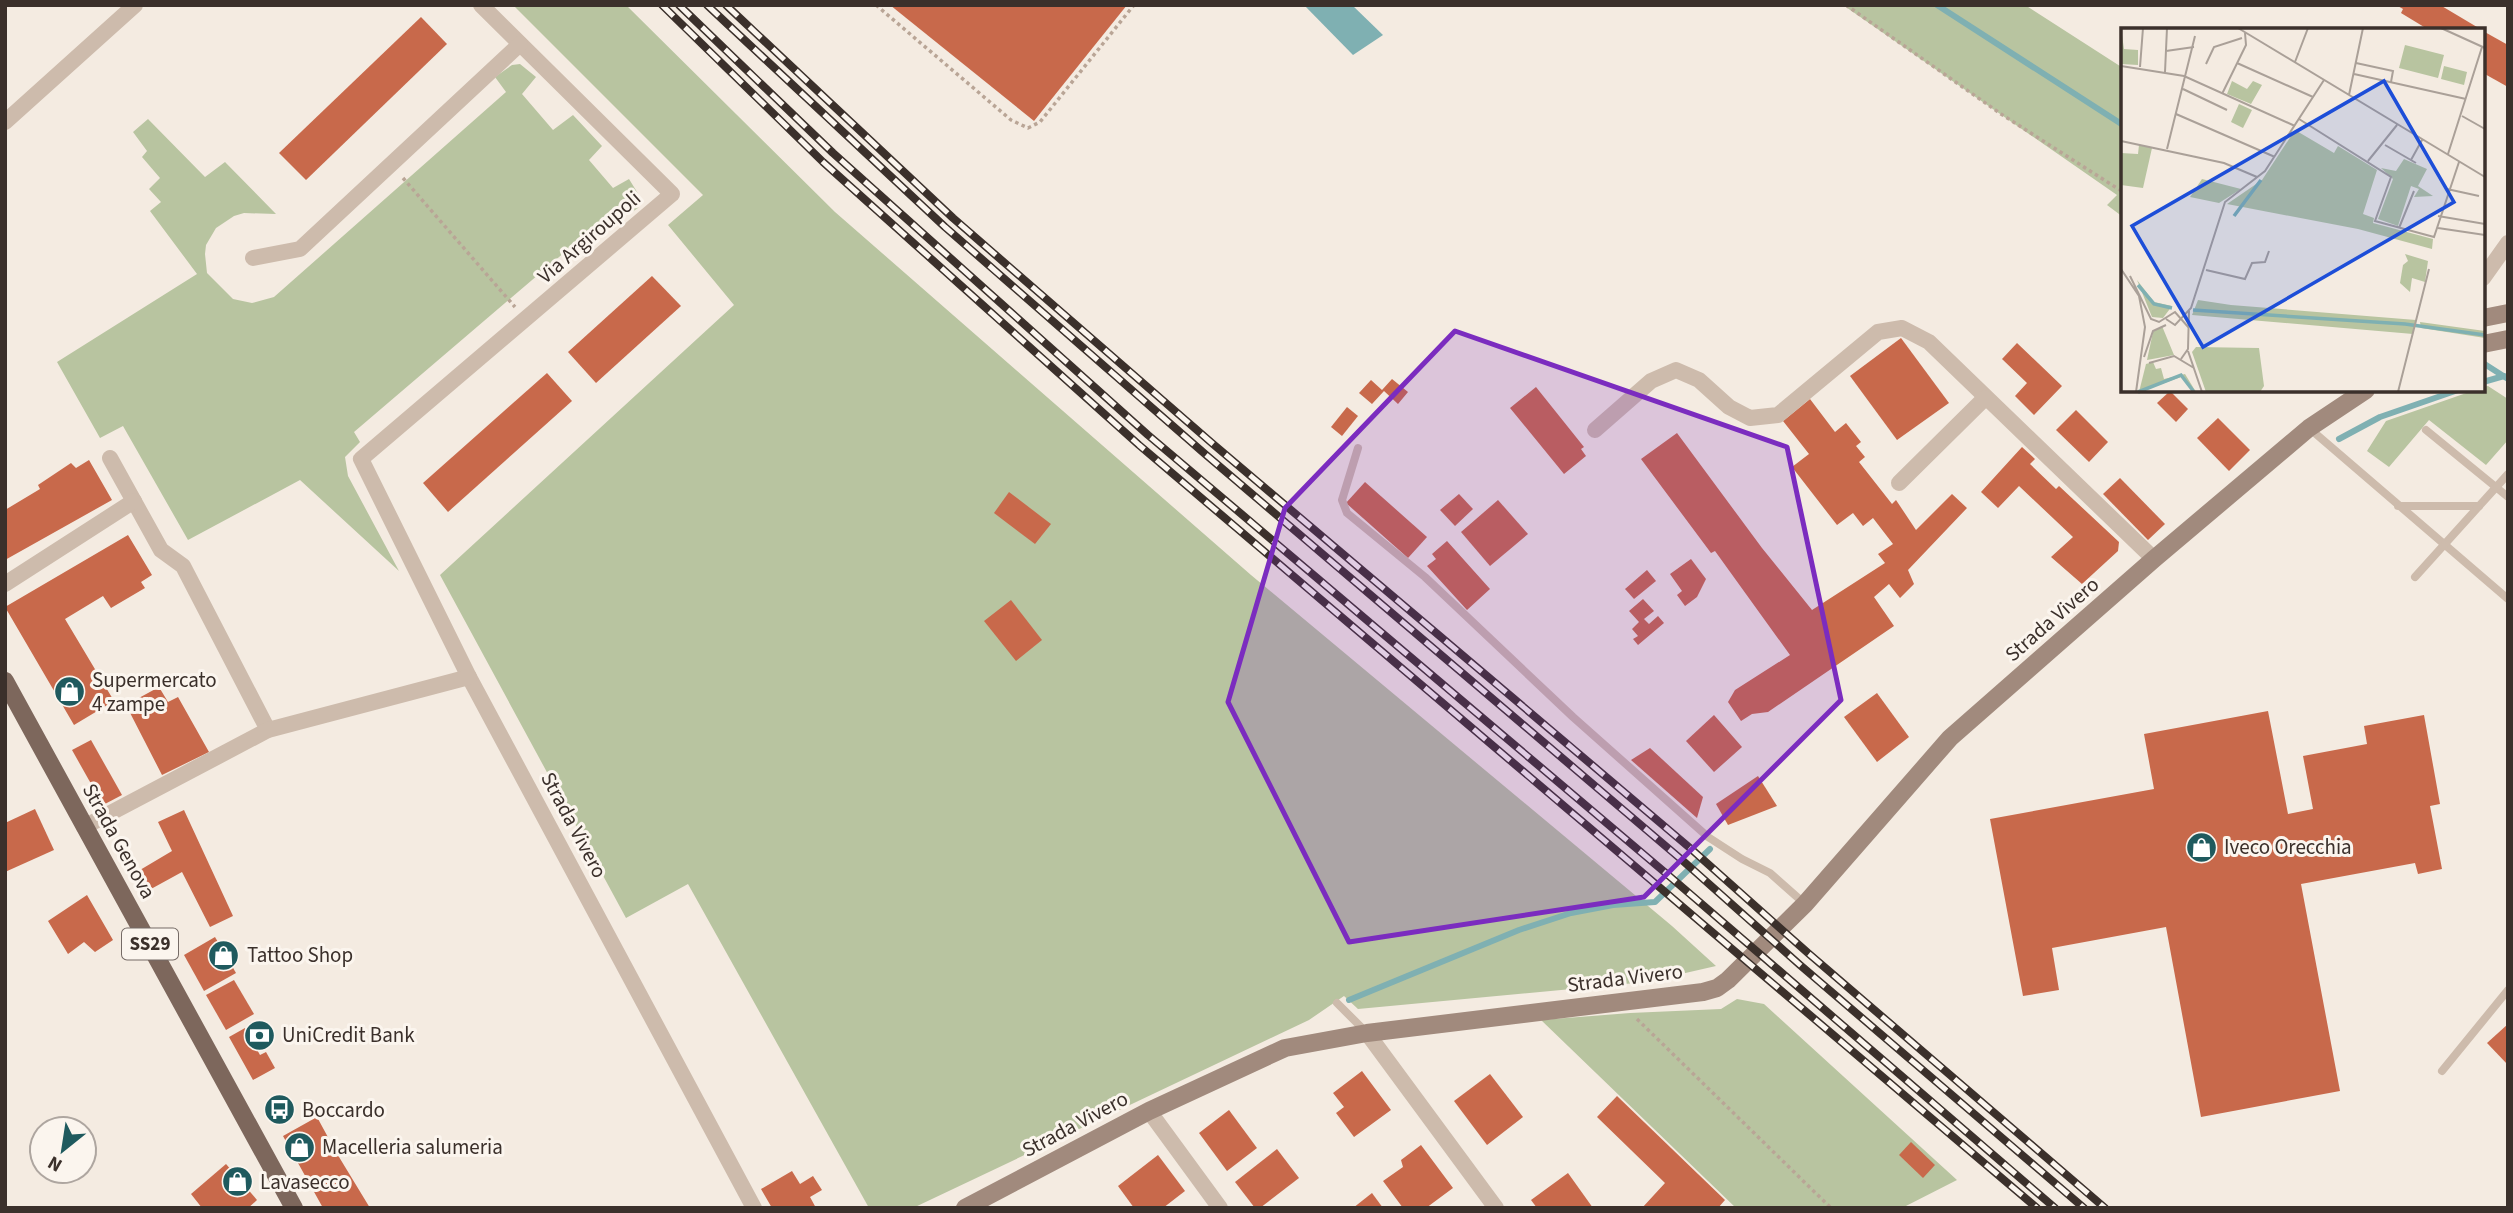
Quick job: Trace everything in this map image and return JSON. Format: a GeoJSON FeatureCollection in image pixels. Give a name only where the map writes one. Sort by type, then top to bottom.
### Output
{"type":"FeatureCollection","features":[{"type":"Feature","properties":{"kind":"main road","name":"Strada Genova"},"geometry":{"type":"LineString","coordinates":[[5,681],[294,1208]]}},
{"type":"Feature","properties":{"kind":"street"},"geometry":{"type":"LineString","coordinates":[[5,122],[135,5]]}},
{"type":"Feature","properties":{"kind":"street","name":"Via Argiroupoli"},"geometry":{"type":"LineString","coordinates":[[361,459],[672,194],[481,5]]}},
{"type":"Feature","properties":{"kind":"street"},"geometry":{"type":"LineString","coordinates":[[253,258],[300,249],[520,44]]}},
{"type":"Feature","properties":{"kind":"street"},"geometry":{"type":"LineString","coordinates":[[2485,275],[2508,243]]}},
{"type":"Feature","properties":{"kind":"street"},"geometry":{"type":"LineString","coordinates":[[2485,318],[2508,313]]}},
{"type":"Feature","properties":{"kind":"street"},"geometry":{"type":"LineString","coordinates":[[1595,430],[1651,381],[1676,370],[1699,380],[1729,407],[1750,418],[1778,415],[1878,332],[1902,328],[1929,342],[2154,559]]}},
{"type":"Feature","properties":{"kind":"street"},"geometry":{"type":"LineString","coordinates":[[2485,344],[2508,339]]}},
{"type":"Feature","properties":{"kind":"street","name":"Strada Vivero"},"geometry":{"type":"LineString","coordinates":[[965,1208],[1149,1111],[1285,1048],[1367,1033],[1703,992],[1717,988],[1805,904],[1950,738],[2154,559],[2309,428],[2363,392]]}},
{"type":"Feature","properties":{"kind":"street"},"geometry":{"type":"LineString","coordinates":[[1899,483],[1985,398]]}},
{"type":"Feature","properties":{"kind":"street"},"geometry":{"type":"LineString","coordinates":[[110,458],[161,550],[183,566],[268,730]]}},
{"type":"Feature","properties":{"kind":"street","name":"Strada Vivero"},"geometry":{"type":"LineString","coordinates":[[361,459],[469,677],[754,1208]]}},
{"type":"Feature","properties":{"kind":"street"},"geometry":{"type":"LineString","coordinates":[[5,584],[134,501]]}},
{"type":"Feature","properties":{"kind":"street"},"geometry":{"type":"LineString","coordinates":[[84,827],[268,730],[469,677]]}},
{"type":"Feature","properties":{"kind":"street"},"geometry":{"type":"LineString","coordinates":[[1367,1033],[1496,1208]]}},
{"type":"Feature","properties":{"kind":"street"},"geometry":{"type":"LineString","coordinates":[[1149,1111],[1220,1208]]}},
{"type":"Feature","properties":{"kind":"lane"},"geometry":{"type":"LineString","coordinates":[[2309,428],[2443,546],[2508,599]]}},
{"type":"Feature","properties":{"kind":"lane"},"geometry":{"type":"LineString","coordinates":[[2426,430],[2508,497]]}},
{"type":"Feature","properties":{"kind":"lane"},"geometry":{"type":"LineString","coordinates":[[1358,448],[1342,500],[1347,513],[1425,577],[1573,717],[1708,837],[1770,873],[1805,904]]}},
{"type":"Feature","properties":{"kind":"lane"},"geometry":{"type":"LineString","coordinates":[[2415,577],[2508,474]]}},
{"type":"Feature","properties":{"kind":"lane"},"geometry":{"type":"LineString","coordinates":[[2398,506],[2479,506]]}},
{"type":"Feature","properties":{"kind":"lane"},"geometry":{"type":"LineString","coordinates":[[2442,1072],[2508,990]]}},
{"type":"Feature","properties":{"kind":"lane"},"geometry":{"type":"LineString","coordinates":[[1337,1003],[1367,1033]]}},
{"type":"Feature","properties":{"kind":"path"},"geometry":{"type":"LineString","coordinates":[[876,5],[1011,120],[1028,128],[1040,122],[1134,5]]}},
{"type":"Feature","properties":{"kind":"path"},"geometry":{"type":"LineString","coordinates":[[1846,5],[2000,114],[2121,191]]}},
{"type":"Feature","properties":{"kind":"path"},"geometry":{"type":"LineString","coordinates":[[391,164],[526,319]]}},
{"type":"Feature","properties":{"kind":"path"},"geometry":{"type":"LineString","coordinates":[[1619,1002],[1831,1208]]}},
{"type":"Feature","properties":{"kind":"highlighted area"},"geometry":{"type":"Polygon","coordinates":[[[1455,331],[1787,447],[1841,700],[1644,897],[1349,942],[1228,702],[1285,508],[1455,331]]]}},
{"type":"Feature","properties":{"kind":"green space"},"geometry":{"type":"Polygon","coordinates":[[[513,5],[626,5],[835,212],[1251,575],[1672,926],[1716,966],[1646,982],[1358,1009],[1344,996],[1309,1020],[913,1208],[869,1208],[688,884],[626,918],[440,575],[734,305],[668,225],[703,195],[513,5]]]}},
{"type":"Feature","properties":{"kind":"green space"},"geometry":{"type":"Polygon","coordinates":[[[1843,5],[2025,5],[2121,67],[2121,216],[2107,205],[2117,195],[1843,5]]]}},
{"type":"Feature","properties":{"kind":"green space"},"geometry":{"type":"Polygon","coordinates":[[[520,64],[536,77],[522,94],[553,130],[573,115],[602,146],[589,160],[613,188],[629,179],[642,200],[638,208],[629,214],[620,205],[354,432],[360,442],[345,457],[348,476],[399,571],[300,480],[188,540],[123,426],[100,438],[57,362],[197,274],[150,211],[161,202],[149,189],[160,178],[142,157],[147,151],[133,132],[148,119],[205,177],[225,162],[276,214],[244,213],[234,216],[216,228],[206,245],[207,273],[233,299],[252,303],[274,297],[506,92],[495,77],[512,65],[520,64]]]}},
{"type":"Feature","properties":{"kind":"green space"},"geometry":{"type":"Polygon","coordinates":[[[2485,387],[2508,399],[2508,440],[2486,465],[2429,420],[2389,467],[2367,451],[2386,421],[2469,392],[2485,392],[2485,387]]]}},
{"type":"Feature","properties":{"kind":"green space"},"geometry":{"type":"Polygon","coordinates":[[[1737,999],[1764,1004],[1957,1180],[1902,1208],[1736,1208],[1541,1020],[1721,1009],[1737,999]]]}},
{"type":"Feature","properties":{"kind":"water"},"geometry":{"type":"Polygon","coordinates":[[[1304,5],[1352,5],[1383,35],[1353,55],[1304,5]]]}},
{"type":"Feature","properties":{"kind":"building"},"geometry":{"type":"Polygon","coordinates":[[[890,5],[1127,5],[1034,121],[890,5]]]}},
{"type":"Feature","properties":{"kind":"building"},"geometry":{"type":"Polygon","coordinates":[[[2396,5],[2440,5],[2479,28],[2426,28],[2401,13],[2403,9],[2396,5]]]}},
{"type":"Feature","properties":{"kind":"building"},"geometry":{"type":"Polygon","coordinates":[[[421,17],[447,44],[306,180],[279,153],[421,17]]]}},
{"type":"Feature","properties":{"kind":"building"},"geometry":{"type":"Polygon","coordinates":[[[2485,32],[2508,45],[2508,87],[2485,74],[2485,32]]]}},
{"type":"Feature","properties":{"kind":"building"},"geometry":{"type":"Polygon","coordinates":[[[652,276],[681,306],[596,383],[568,352],[652,276]]]}},
{"type":"Feature","properties":{"kind":"building"},"geometry":{"type":"Polygon","coordinates":[[[1901,338],[1949,403],[1897,440],[1850,376],[1901,338]]]}},
{"type":"Feature","properties":{"kind":"building"},"geometry":{"type":"Polygon","coordinates":[[[2017,343],[2062,386],[2034,415],[2015,396],[2027,383],[2002,359],[2017,343]]]}},
{"type":"Feature","properties":{"kind":"building"},"geometry":{"type":"Polygon","coordinates":[[[547,373],[572,401],[448,512],[423,483],[547,373]]]}},
{"type":"Feature","properties":{"kind":"building"},"geometry":{"type":"Polygon","coordinates":[[[1392,379],[1408,392],[1398,404],[1384,391],[1372,404],[1359,393],[1371,380],[1382,390],[1392,379]]]}},
{"type":"Feature","properties":{"kind":"building"},"geometry":{"type":"Polygon","coordinates":[[[1536,387],[1584,447],[1581,449],[1586,456],[1564,474],[1510,408],[1536,387]]]}},
{"type":"Feature","properties":{"kind":"building"},"geometry":{"type":"Polygon","coordinates":[[[2171,392],[2188,409],[2176,422],[2157,403],[2171,392]]]}},
{"type":"Feature","properties":{"kind":"building"},"geometry":{"type":"Polygon","coordinates":[[[1810,399],[1835,432],[1846,423],[1861,442],[1856,446],[1865,457],[1859,462],[1892,504],[1896,500],[1916,530],[1952,494],[1967,508],[1908,570],[1914,584],[1900,598],[1889,584],[1874,597],[1894,626],[1768,712],[1752,714],[1741,721],[1728,702],[1735,690],[1790,655],[1715,551],[1711,553],[1641,459],[1677,433],[1762,548],[1812,610],[1885,563],[1878,554],[1893,544],[1873,518],[1863,526],[1853,513],[1837,525],[1792,467],[1809,454],[1783,421],[1810,399]]]}},
{"type":"Feature","properties":{"kind":"building"},"geometry":{"type":"Polygon","coordinates":[[[1347,407],[1358,416],[1342,436],[1331,427],[1347,407]]]}},
{"type":"Feature","properties":{"kind":"building"},"geometry":{"type":"Polygon","coordinates":[[[2076,410],[2108,442],[2089,462],[2056,430],[2076,410]]]}},
{"type":"Feature","properties":{"kind":"building"},"geometry":{"type":"Polygon","coordinates":[[[2218,418],[2250,450],[2229,471],[2197,438],[2218,418]]]}},
{"type":"Feature","properties":{"kind":"building"},"geometry":{"type":"Polygon","coordinates":[[[2022,447],[2035,459],[2030,464],[2056,489],[2059,486],[2119,542],[2118,551],[2082,584],[2051,557],[2073,537],[2019,486],[1998,508],[1981,492],[2022,447]]]}},
{"type":"Feature","properties":{"kind":"building"},"geometry":{"type":"Polygon","coordinates":[[[89,460],[112,500],[5,560],[5,510],[40,489],[38,485],[71,463],[76,468],[89,460]]]}},
{"type":"Feature","properties":{"kind":"building"},"geometry":{"type":"Polygon","coordinates":[[[2120,478],[2165,524],[2148,540],[2103,494],[2120,478]]]}},
{"type":"Feature","properties":{"kind":"building"},"geometry":{"type":"Polygon","coordinates":[[[1365,482],[1427,537],[1408,558],[1346,503],[1365,482]]]}},
{"type":"Feature","properties":{"kind":"building"},"geometry":{"type":"Polygon","coordinates":[[[1009,492],[1051,524],[1035,544],[994,513],[1009,492]]]}},
{"type":"Feature","properties":{"kind":"building"},"geometry":{"type":"Polygon","coordinates":[[[1459,494],[1473,509],[1455,526],[1440,510],[1459,494]]]}},
{"type":"Feature","properties":{"kind":"building"},"geometry":{"type":"Polygon","coordinates":[[[1498,500],[1528,534],[1490,566],[1461,532],[1498,500]]]}},
{"type":"Feature","properties":{"kind":"building"},"geometry":{"type":"Polygon","coordinates":[[[128,535],[152,575],[141,582],[145,588],[111,608],[103,596],[65,619],[114,701],[74,725],[5,607],[128,535]]]}},
{"type":"Feature","properties":{"kind":"building"},"geometry":{"type":"Polygon","coordinates":[[[1447,541],[1490,589],[1467,610],[1427,566],[1436,559],[1432,554],[1447,541]]]}},
{"type":"Feature","properties":{"kind":"building"},"geometry":{"type":"Polygon","coordinates":[[[1691,559],[1706,579],[1697,597],[1685,606],[1677,595],[1682,591],[1670,574],[1691,559]]]}},
{"type":"Feature","properties":{"kind":"building"},"geometry":{"type":"Polygon","coordinates":[[[1647,570],[1656,581],[1634,599],[1625,589],[1647,570]]]}},
{"type":"Feature","properties":{"kind":"building"},"geometry":{"type":"Polygon","coordinates":[[[1643,599],[1654,611],[1644,619],[1649,624],[1658,616],[1664,623],[1638,645],[1633,639],[1638,636],[1632,629],[1639,622],[1629,611],[1643,599]]]}},
{"type":"Feature","properties":{"kind":"building"},"geometry":{"type":"Polygon","coordinates":[[[1011,600],[1042,640],[1016,661],[984,621],[1011,600]]]}},
{"type":"Feature","properties":{"kind":"building"},"geometry":{"type":"Polygon","coordinates":[[[159,687],[168,702],[178,697],[209,752],[162,775],[126,705],[159,687]]]}},
{"type":"Feature","properties":{"kind":"building"},"geometry":{"type":"Polygon","coordinates":[[[1877,693],[1909,737],[1877,762],[1844,717],[1877,693]]]}},
{"type":"Feature","properties":{"kind":"building"},"geometry":{"type":"Polygon","coordinates":[[[2268,711],[2288,814],[2313,809],[2303,756],[2367,744],[2364,726],[2424,715],[2440,804],[2430,806],[2442,869],[2418,874],[2415,863],[2301,884],[2340,1091],[2201,1117],[2166,927],[2052,948],[2059,990],[2023,996],[1990,819],[2154,789],[2144,734],[2268,711]]]}},
{"type":"Feature","properties":{"kind":"building"},"geometry":{"type":"Polygon","coordinates":[[[1714,715],[1742,747],[1714,772],[1686,741],[1714,715]]]}},
{"type":"Feature","properties":{"kind":"building"},"geometry":{"type":"Polygon","coordinates":[[[91,740],[122,795],[103,805],[72,750],[91,740]]]}},
{"type":"Feature","properties":{"kind":"building"},"geometry":{"type":"Polygon","coordinates":[[[1650,748],[1703,797],[1697,818],[1631,760],[1650,748]]]}},
{"type":"Feature","properties":{"kind":"building"},"geometry":{"type":"Polygon","coordinates":[[[1758,776],[1777,806],[1728,825],[1716,804],[1758,776]]]}},
{"type":"Feature","properties":{"kind":"building"},"geometry":{"type":"Polygon","coordinates":[[[35,809],[54,850],[5,872],[5,823],[35,809]]]}},
{"type":"Feature","properties":{"kind":"building"},"geometry":{"type":"Polygon","coordinates":[[[184,810],[233,916],[210,927],[182,872],[151,889],[140,870],[172,851],[158,822],[184,810]]]}},
{"type":"Feature","properties":{"kind":"building"},"geometry":{"type":"Polygon","coordinates":[[[87,895],[113,940],[95,952],[84,942],[68,954],[48,921],[87,895]]]}},
{"type":"Feature","properties":{"kind":"building"},"geometry":{"type":"Polygon","coordinates":[[[215,937],[236,973],[204,991],[184,955],[215,937]]]}},
{"type":"Feature","properties":{"kind":"building"},"geometry":{"type":"Polygon","coordinates":[[[234,980],[254,1014],[226,1030],[206,995],[234,980]]]}},
{"type":"Feature","properties":{"kind":"building"},"geometry":{"type":"Polygon","coordinates":[[[2508,1024],[2508,1065],[2487,1043],[2508,1024]]]}},
{"type":"Feature","properties":{"kind":"building"},"geometry":{"type":"Polygon","coordinates":[[[245,1028],[260,1055],[266,1052],[275,1068],[253,1080],[229,1037],[245,1028]]]}},
{"type":"Feature","properties":{"kind":"building"},"geometry":{"type":"Polygon","coordinates":[[[1362,1071],[1391,1110],[1354,1137],[1336,1113],[1344,1107],[1333,1093],[1362,1071]]]}},
{"type":"Feature","properties":{"kind":"building"},"geometry":{"type":"Polygon","coordinates":[[[1490,1074],[1523,1117],[1487,1145],[1454,1101],[1490,1074]]]}},
{"type":"Feature","properties":{"kind":"building"},"geometry":{"type":"Polygon","coordinates":[[[1617,1096],[1725,1200],[1718,1208],[1642,1208],[1665,1183],[1597,1117],[1617,1096]]]}},
{"type":"Feature","properties":{"kind":"building"},"geometry":{"type":"Polygon","coordinates":[[[1229,1110],[1257,1148],[1227,1171],[1199,1133],[1229,1110]]]}},
{"type":"Feature","properties":{"kind":"building"},"geometry":{"type":"Polygon","coordinates":[[[317,1117],[370,1208],[323,1208],[283,1136],[317,1117]]]}},
{"type":"Feature","properties":{"kind":"building"},"geometry":{"type":"Polygon","coordinates":[[[1911,1142],[1935,1165],[1923,1178],[1899,1155],[1911,1142]]]}},
{"type":"Feature","properties":{"kind":"building"},"geometry":{"type":"Polygon","coordinates":[[[1421,1145],[1453,1188],[1426,1208],[1403,1208],[1383,1181],[1403,1167],[1401,1160],[1421,1145]]]}},
{"type":"Feature","properties":{"kind":"building"},"geometry":{"type":"Polygon","coordinates":[[[1277,1149],[1299,1178],[1260,1208],[1255,1208],[1235,1182],[1277,1149]]]}},
{"type":"Feature","properties":{"kind":"building"},"geometry":{"type":"Polygon","coordinates":[[[1158,1155],[1185,1191],[1163,1208],[1134,1208],[1118,1186],[1158,1155]]]}},
{"type":"Feature","properties":{"kind":"building"},"geometry":{"type":"Polygon","coordinates":[[[226,1164],[257,1200],[248,1208],[202,1208],[191,1194],[226,1164]]]}},
{"type":"Feature","properties":{"kind":"building"},"geometry":{"type":"Polygon","coordinates":[[[792,1171],[800,1184],[813,1176],[822,1190],[810,1197],[816,1208],[772,1208],[761,1189],[792,1171]]]}},
{"type":"Feature","properties":{"kind":"building"},"geometry":{"type":"Polygon","coordinates":[[[1568,1173],[1593,1208],[1537,1208],[1531,1200],[1568,1173]]]}},
{"type":"Feature","properties":{"kind":"building"},"geometry":{"type":"Polygon","coordinates":[[[1372,1193],[1383,1208],[1353,1208],[1372,1193]]]}},
{"type":"Feature","properties":{"kind":"waterway"},"geometry":{"type":"LineString","coordinates":[[1937,5],[2121,124]]}},
{"type":"Feature","properties":{"kind":"waterway"},"geometry":{"type":"LineString","coordinates":[[2485,364],[2508,379]]}},
{"type":"Feature","properties":{"kind":"waterway"},"geometry":{"type":"LineString","coordinates":[[2485,381],[2504,376]]}},
{"type":"Feature","properties":{"kind":"waterway"},"geometry":{"type":"LineString","coordinates":[[2339,439],[2380,417],[2452,392]]}},
{"type":"Feature","properties":{"kind":"waterway"},"geometry":{"type":"LineString","coordinates":[[1349,1000],[1519,930],[1571,913],[1613,905],[1655,902],[1710,849]]}},
{"type":"Feature","properties":{"kind":"railway"},"geometry":{"type":"LineString","coordinates":[[662,5],[823,162],[1139,445],[2037,1208]]}},
{"type":"Feature","properties":{"kind":"railway"},"geometry":{"type":"LineString","coordinates":[[679,5],[833,153],[1148,435],[1668,875],[2055,1208]]}},
{"type":"Feature","properties":{"kind":"railway"},"geometry":{"type":"LineString","coordinates":[[707,5],[945,227],[1205,454],[1682,860],[1800,965],[2084,1208]]}},
{"type":"Feature","properties":{"kind":"railway"},"geometry":{"type":"LineString","coordinates":[[726,5],[953,218],[1213,444],[1690,848],[2105,1208]]}},
{"type":"Feature","properties":{"kind":"place","name":"Supermercato 4 zampe"},"geometry":{"type":"Point","coordinates":[69,692]}},
{"type":"Feature","properties":{"kind":"place","name":"Iveco Orecchia"},"geometry":{"type":"Point","coordinates":[2201,847]}},
{"type":"Feature","properties":{"kind":"place","name":"Tattoo Shop"},"geometry":{"type":"Point","coordinates":[224,955]}},
{"type":"Feature","properties":{"kind":"place","name":"UniCredit Bank"},"geometry":{"type":"Point","coordinates":[259,1035]}},
{"type":"Feature","properties":{"kind":"place","name":"Boccardo"},"geometry":{"type":"Point","coordinates":[279,1110]}},
{"type":"Feature","properties":{"kind":"place","name":"Macelleria salumeria"},"geometry":{"type":"Point","coordinates":[299,1147]}},
{"type":"Feature","properties":{"kind":"place","name":"Lavasecco"},"geometry":{"type":"Point","coordinates":[237,1182]}}]}
